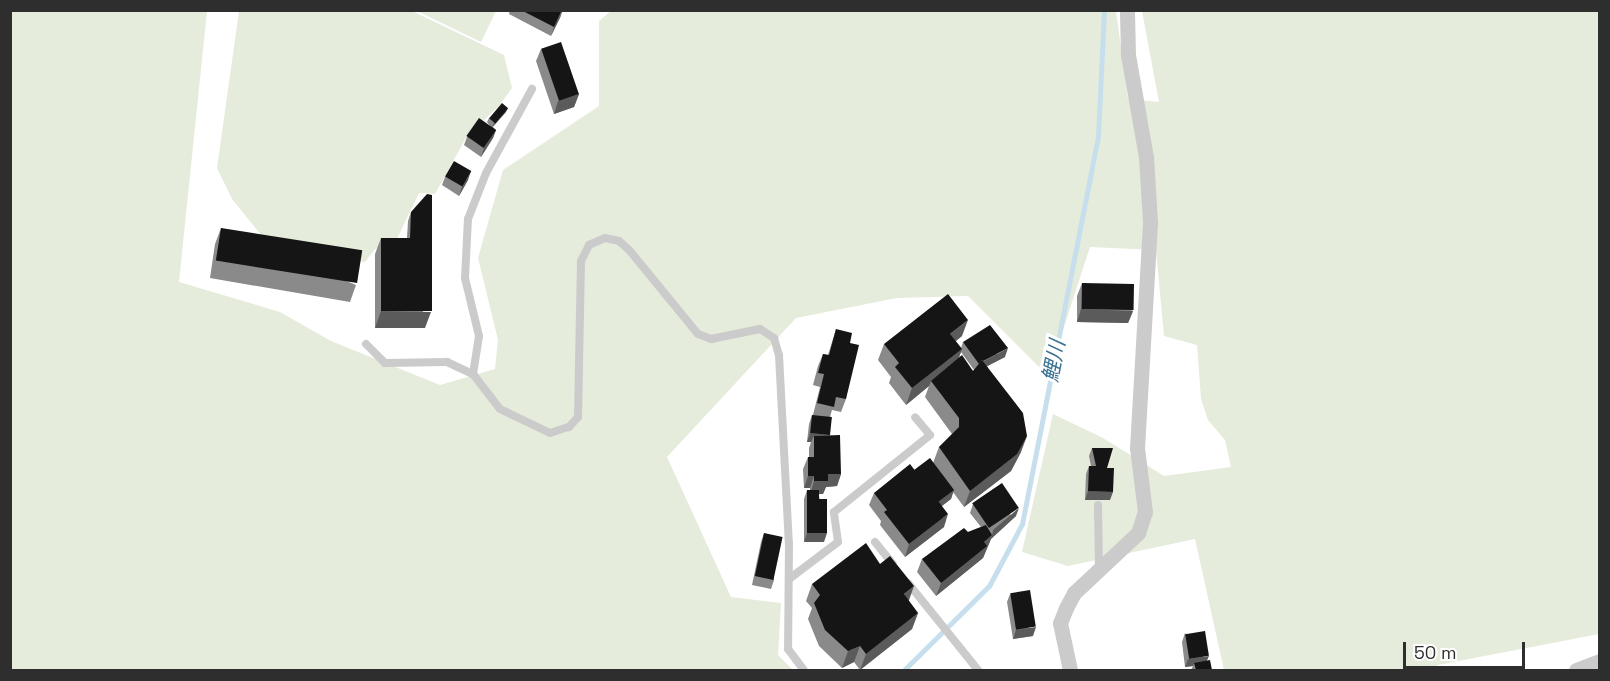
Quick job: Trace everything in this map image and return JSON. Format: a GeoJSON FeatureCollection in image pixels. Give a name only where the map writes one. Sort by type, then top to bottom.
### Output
{"type":"FeatureCollection","features":[{"type":"Feature","properties":{"kind":"street"},"geometry":{"type":"LineString","coordinates":[[1071,670],[1060,623],[1074,593],[1138,533],[1145,512],[1137,448],[1150,222],[1146,157],[1128,55],[1127,10]]}},
{"type":"Feature","properties":{"kind":"street"},"geometry":{"type":"LineString","coordinates":[[1576,670],[1599,661]]}},
{"type":"Feature","properties":{"kind":"lane"},"geometry":{"type":"LineString","coordinates":[[473,374],[479,336],[465,278],[468,219],[486,173],[532,89]]}},
{"type":"Feature","properties":{"kind":"lane"},"geometry":{"type":"LineString","coordinates":[[366,344],[385,363],[447,362],[473,374],[500,409],[550,433],[568,427],[578,417],[581,261],[589,245],[605,238],[619,241],[630,251],[698,334],[711,339],[760,329],[774,338],[779,355],[789,579],[788,649],[804,670]]}},
{"type":"Feature","properties":{"kind":"lane"},"geometry":{"type":"LineString","coordinates":[[789,579],[838,542],[834,512],[930,435],[915,417]]}},
{"type":"Feature","properties":{"kind":"lane"},"geometry":{"type":"LineString","coordinates":[[1098,505],[1099,570]]}},
{"type":"Feature","properties":{"kind":"lane"},"geometry":{"type":"LineString","coordinates":[[875,542],[897,569]]}},
{"type":"Feature","properties":{"kind":"lane"},"geometry":{"type":"LineString","coordinates":[[904,578],[978,670]]}},
{"type":"Feature","properties":{"kind":"green space"},"geometry":{"type":"Polygon","coordinates":[[[496,10],[481,42],[417,11],[496,10]]]}},
{"type":"Feature","properties":{"kind":"green space"},"geometry":{"type":"Polygon","coordinates":[[[10,11],[207,11],[179,282],[280,312],[331,341],[440,385],[495,369],[498,340],[478,258],[503,170],[599,106],[599,21],[611,11],[1116,11],[1128,99],[1159,102],[1142,11],[1599,11],[1599,634],[1438,665],[1434,670],[1224,670],[1195,539],[1068,566],[1022,552],[1053,414],[1103,438],[1164,476],[1231,467],[1225,440],[1208,420],[1201,399],[1197,345],[1164,336],[1156,250],[1090,247],[1048,376],[968,296],[897,298],[796,318],[667,457],[731,597],[781,603],[778,655],[793,670],[11,670],[10,11]]]}},
{"type":"Feature","properties":{"kind":"green space"},"geometry":{"type":"Polygon","coordinates":[[[239,11],[412,11],[504,55],[512,88],[499,106],[467,136],[435,194],[419,193],[395,243],[375,249],[365,262],[270,246],[232,199],[217,168],[239,11]]]}},
{"type":"Feature","properties":{"kind":"building"},"geometry":{"type":"Polygon","coordinates":[[[521,10],[562,10],[554,27],[521,10]]]}},
{"type":"Feature","properties":{"kind":"building"},"geometry":{"type":"Polygon","coordinates":[[[561,42],[579,94],[559,101],[541,49],[561,42]]]}},
{"type":"Feature","properties":{"kind":"building"},"geometry":{"type":"Polygon","coordinates":[[[502,103],[508,108],[495,123],[489,118],[502,103]]]}},
{"type":"Feature","properties":{"kind":"building"},"geometry":{"type":"Polygon","coordinates":[[[479,118],[496,130],[484,148],[466,136],[479,118]]]}},
{"type":"Feature","properties":{"kind":"building"},"geometry":{"type":"Polygon","coordinates":[[[454,161],[471,171],[462,187],[445,177],[454,161]]]}},
{"type":"Feature","properties":{"kind":"building"},"geometry":{"type":"Polygon","coordinates":[[[427,194],[432,195],[432,238],[410,238],[411,212],[427,194]]]}},
{"type":"Feature","properties":{"kind":"building"},"geometry":{"type":"Polygon","coordinates":[[[221,228],[362,250],[357,283],[216,261],[221,228]]]}},
{"type":"Feature","properties":{"kind":"building"},"geometry":{"type":"Polygon","coordinates":[[[381,238],[432,238],[432,311],[381,311],[381,238]]]}},
{"type":"Feature","properties":{"kind":"building"},"geometry":{"type":"Polygon","coordinates":[[[1082,283],[1134,284],[1134,310],[1082,309],[1082,283]]]}},
{"type":"Feature","properties":{"kind":"building"},"geometry":{"type":"Polygon","coordinates":[[[948,294],[968,320],[950,334],[962,349],[912,388],[895,367],[899,363],[884,344],[948,294]]]}},
{"type":"Feature","properties":{"kind":"building"},"geometry":{"type":"Polygon","coordinates":[[[990,325],[1008,348],[982,360],[979,364],[963,342],[990,325]]]}},
{"type":"Feature","properties":{"kind":"building"},"geometry":{"type":"Polygon","coordinates":[[[836,329],[852,333],[850,343],[859,345],[846,399],[836,397],[834,407],[817,403],[824,374],[818,373],[823,354],[829,355],[836,329]]]}},
{"type":"Feature","properties":{"kind":"building"},"geometry":{"type":"Polygon","coordinates":[[[962,355],[973,371],[982,360],[1023,413],[1027,436],[1017,454],[970,491],[939,447],[959,427],[959,418],[931,381],[962,355]]]}},
{"type":"Feature","properties":{"kind":"building"},"geometry":{"type":"Polygon","coordinates":[[[812,415],[832,417],[830,435],[810,433],[812,415]]]}},
{"type":"Feature","properties":{"kind":"building"},"geometry":{"type":"Polygon","coordinates":[[[840,435],[841,474],[828,474],[828,481],[814,481],[814,476],[808,476],[808,457],[814,457],[814,436],[840,435]]]}},
{"type":"Feature","properties":{"kind":"building"},"geometry":{"type":"Polygon","coordinates":[[[1092,448],[1113,448],[1107,468],[1114,468],[1113,492],[1088,491],[1089,466],[1096,466],[1092,448]]]}},
{"type":"Feature","properties":{"kind":"building"},"geometry":{"type":"Polygon","coordinates":[[[930,458],[954,490],[938,502],[914,470],[930,458]]]}},
{"type":"Feature","properties":{"kind":"building"},"geometry":{"type":"Polygon","coordinates":[[[910,464],[948,514],[909,544],[884,512],[887,510],[874,493],[910,464]]]}},
{"type":"Feature","properties":{"kind":"building"},"geometry":{"type":"Polygon","coordinates":[[[1002,483],[1019,508],[989,528],[972,503],[1002,483]]]}},
{"type":"Feature","properties":{"kind":"building"},"geometry":{"type":"Polygon","coordinates":[[[807,490],[819,490],[819,499],[827,499],[827,533],[807,533],[807,490]]]}},
{"type":"Feature","properties":{"kind":"building"},"geometry":{"type":"Polygon","coordinates":[[[986,525],[992,535],[984,542],[987,546],[941,583],[922,559],[964,528],[968,532],[986,525]]]}},
{"type":"Feature","properties":{"kind":"building"},"geometry":{"type":"Polygon","coordinates":[[[764,533],[783,537],[773,580],[755,576],[764,533]]]}},
{"type":"Feature","properties":{"kind":"building"},"geometry":{"type":"Polygon","coordinates":[[[866,543],[880,564],[890,556],[914,586],[904,594],[918,613],[866,654],[860,646],[848,651],[825,630],[814,603],[820,595],[812,584],[866,543]]]}},
{"type":"Feature","properties":{"kind":"building"},"geometry":{"type":"Polygon","coordinates":[[[1030,590],[1036,627],[1016,630],[1010,593],[1030,590]]]}},
{"type":"Feature","properties":{"kind":"building"},"geometry":{"type":"Polygon","coordinates":[[[1205,631],[1209,656],[1189,659],[1185,634],[1205,631]]]}},
{"type":"Feature","properties":{"kind":"building"},"geometry":{"type":"Polygon","coordinates":[[[1210,660],[1212,670],[1196,670],[1194,663],[1210,660]]]}},
{"type":"Feature","properties":{"kind":"waterway","name":"鯉川"},"geometry":{"type":"LineString","coordinates":[[904,670],[989,586],[1022,524],[1098,137],[1104,10]]}}]}
